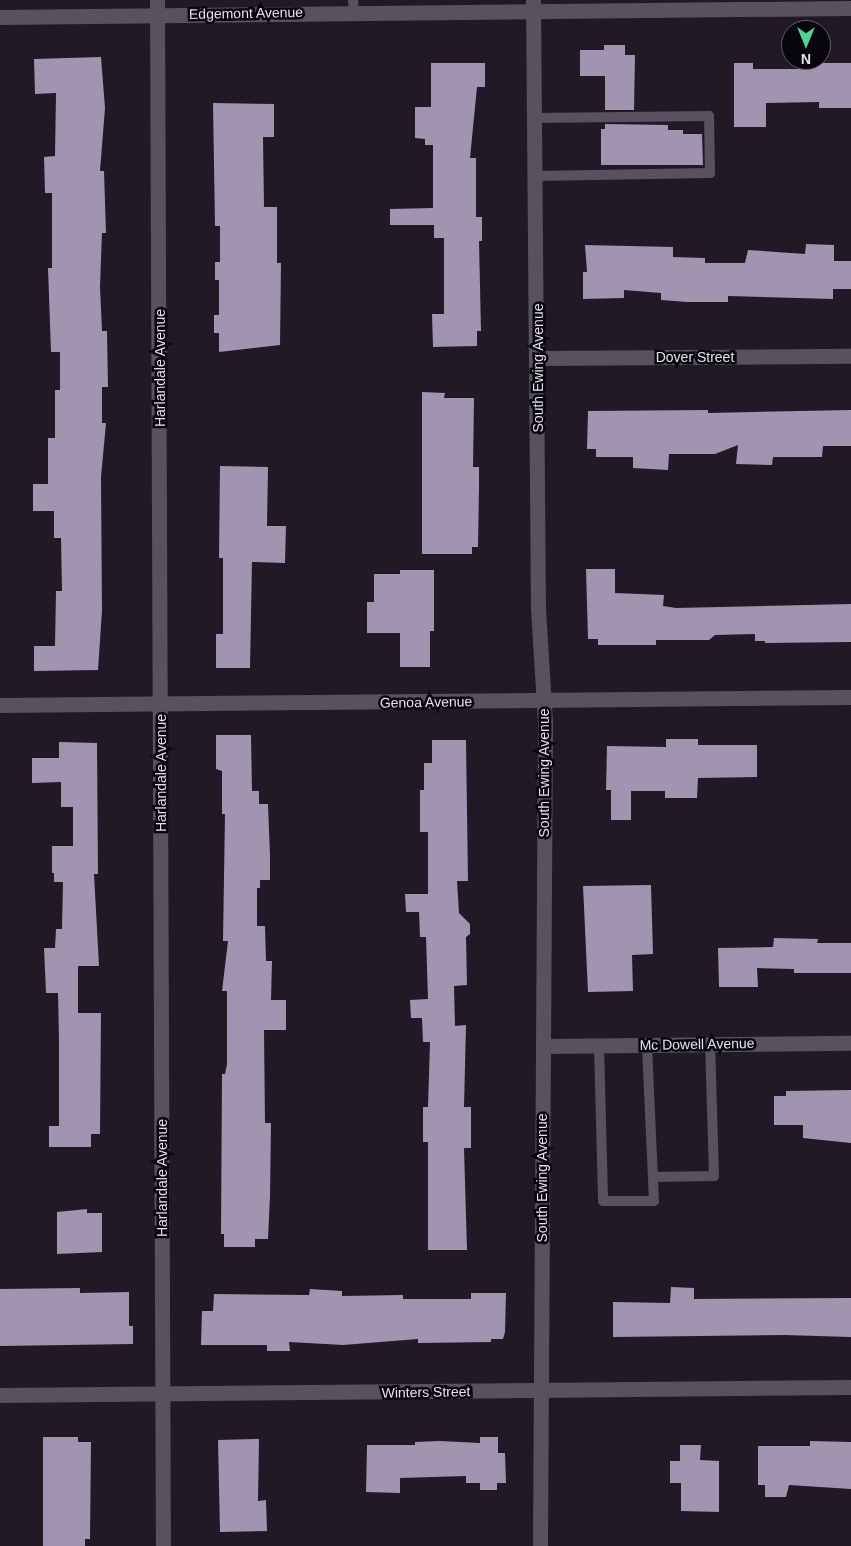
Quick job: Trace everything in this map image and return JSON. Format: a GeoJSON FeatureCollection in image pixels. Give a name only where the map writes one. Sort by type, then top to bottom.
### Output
{"type":"FeatureCollection","features":[{"type":"Feature","properties":{"kind":"street","name":"Edgemont Avenue"},"geometry":{"type":"LineString","coordinates":[[0,16],[158,7],[533,6],[851,8]]}},
{"type":"Feature","properties":{"kind":"street","name":"South Ewing Avenue"},"geometry":{"type":"LineString","coordinates":[[533,6],[538,358],[538,608],[544,701],[540,1546]]}},
{"type":"Feature","properties":{"kind":"street","name":"Harlandale Avenue"},"geometry":{"type":"LineString","coordinates":[[158,7],[164,1546]]}},
{"type":"Feature","properties":{"kind":"street","name":"Dover Street"},"geometry":{"type":"LineString","coordinates":[[538,358],[851,356]]}},
{"type":"Feature","properties":{"kind":"street","name":"Genoa Avenue"},"geometry":{"type":"LineString","coordinates":[[0,705],[161,705],[851,697]]}},
{"type":"Feature","properties":{"kind":"street","name":"Mc Dowell Avenue"},"geometry":{"type":"LineString","coordinates":[[543,1046],[851,1043]]}},
{"type":"Feature","properties":{"kind":"street","name":"Winters Street"},"geometry":{"type":"LineString","coordinates":[[0,1395],[162,1395],[851,1387]]}},
{"type":"Feature","properties":{"kind":"lane"},"geometry":{"type":"LineString","coordinates":[[536,118],[709,116],[710,173],[536,176]]}},
{"type":"Feature","properties":{"kind":"lane"},"geometry":{"type":"LineString","coordinates":[[653,1177],[714,1176],[710,1044]]}},
{"type":"Feature","properties":{"kind":"lane"},"geometry":{"type":"LineString","coordinates":[[599,1045],[603,1201],[654,1200],[647,1045]]}},
{"type":"Feature","properties":{"kind":"building"},"geometry":{"type":"Polygon","coordinates":[[[604,45],[625,45],[625,55],[635,55],[634,110],[605,110],[605,76],[580,76],[580,50],[604,50],[604,45]]]}},
{"type":"Feature","properties":{"kind":"building"},"geometry":{"type":"Polygon","coordinates":[[[101,57],[105,108],[100,171],[104,171],[106,233],[102,233],[100,287],[102,331],[107,331],[108,387],[102,387],[102,423],[106,423],[101,477],[102,611],[98,670],[34,671],[34,646],[55,646],[56,591],[62,591],[61,538],[54,538],[54,511],[33,511],[33,484],[48,484],[48,438],[55,438],[55,390],[60,390],[60,352],[51,352],[48,268],[52,268],[52,193],[45,193],[44,157],[55,156],[56,93],[35,94],[34,59],[101,57]]]}},
{"type":"Feature","properties":{"kind":"building"},"geometry":{"type":"Polygon","coordinates":[[[431,63],[485,63],[485,87],[477,87],[470,158],[476,158],[476,217],[482,217],[482,241],[479,241],[481,331],[477,331],[477,346],[433,347],[432,314],[444,314],[444,238],[434,238],[434,225],[390,225],[390,209],[433,208],[433,145],[425,145],[425,139],[415,138],[415,107],[431,107],[431,63]]]}},
{"type":"Feature","properties":{"kind":"building"},"geometry":{"type":"Polygon","coordinates":[[[734,63],[753,63],[753,69],[831,70],[831,63],[851,63],[851,108],[819,108],[819,102],[766,103],[766,127],[734,127],[734,63]]]}},
{"type":"Feature","properties":{"kind":"building"},"geometry":{"type":"Polygon","coordinates":[[[213,103],[274,104],[274,137],[263,137],[264,207],[277,207],[277,263],[281,263],[280,345],[219,352],[219,333],[214,333],[214,315],[219,315],[219,280],[215,280],[215,262],[220,262],[220,226],[215,226],[213,103]]]}},
{"type":"Feature","properties":{"kind":"building"},"geometry":{"type":"Polygon","coordinates":[[[605,124],[668,125],[668,130],[683,130],[683,134],[702,134],[703,165],[601,165],[601,129],[605,129],[605,124]]]}},
{"type":"Feature","properties":{"kind":"building"},"geometry":{"type":"Polygon","coordinates":[[[806,244],[834,245],[834,261],[851,261],[851,289],[833,289],[833,299],[728,296],[728,302],[687,302],[661,300],[661,293],[624,290],[624,298],[583,299],[583,272],[587,272],[585,245],[673,247],[673,257],[705,258],[705,263],[745,263],[748,250],[805,254],[806,244]]]}},
{"type":"Feature","properties":{"kind":"building"},"geometry":{"type":"Polygon","coordinates":[[[422,392],[445,393],[444,398],[474,398],[473,467],[479,467],[479,488],[478,547],[472,547],[472,554],[422,554],[422,392]]]}},
{"type":"Feature","properties":{"kind":"building"},"geometry":{"type":"Polygon","coordinates":[[[708,410],[708,413],[851,410],[851,446],[823,446],[822,457],[773,457],[772,465],[736,464],[738,445],[715,454],[669,454],[668,470],[633,468],[633,457],[596,457],[596,449],[587,449],[588,411],[708,410]]]}},
{"type":"Feature","properties":{"kind":"building"},"geometry":{"type":"Polygon","coordinates":[[[220,466],[268,467],[267,526],[286,526],[285,563],[252,562],[250,668],[216,668],[216,634],[223,634],[223,558],[219,558],[220,466]]]}},
{"type":"Feature","properties":{"kind":"building"},"geometry":{"type":"Polygon","coordinates":[[[586,569],[615,569],[615,593],[664,595],[663,606],[676,608],[851,604],[851,642],[765,643],[765,641],[755,641],[755,634],[715,635],[709,640],[656,640],[656,645],[598,645],[598,639],[588,639],[586,569]]]}},
{"type":"Feature","properties":{"kind":"building"},"geometry":{"type":"Polygon","coordinates":[[[400,570],[434,570],[434,631],[430,631],[430,667],[400,667],[400,633],[367,633],[367,602],[374,602],[374,574],[400,574],[400,570]]]}},
{"type":"Feature","properties":{"kind":"building"},"geometry":{"type":"Polygon","coordinates":[[[216,735],[251,735],[252,791],[259,791],[259,804],[268,804],[270,856],[270,880],[260,880],[260,888],[257,888],[257,926],[265,926],[266,961],[272,961],[271,1000],[286,1000],[286,1030],[264,1030],[265,1123],[271,1123],[270,1196],[268,1239],[255,1239],[255,1247],[224,1247],[224,1234],[221,1234],[222,1074],[225,1074],[227,1064],[227,991],[222,991],[228,941],[223,941],[225,814],[222,814],[222,771],[216,769],[216,735]]]}},
{"type":"Feature","properties":{"kind":"building"},"geometry":{"type":"Polygon","coordinates":[[[666,739],[698,739],[698,745],[757,745],[757,777],[698,778],[697,798],[665,798],[665,791],[631,791],[631,820],[611,820],[611,790],[606,790],[607,746],[666,747],[666,739]]]}},
{"type":"Feature","properties":{"kind":"building"},"geometry":{"type":"Polygon","coordinates":[[[432,740],[466,740],[468,881],[457,881],[459,913],[470,924],[470,934],[466,937],[467,985],[454,986],[455,1026],[466,1025],[464,1107],[471,1107],[471,1148],[464,1148],[467,1250],[428,1250],[428,1142],[423,1142],[423,1107],[428,1107],[430,1042],[423,1042],[422,1018],[411,1018],[410,1000],[428,999],[426,937],[420,937],[419,912],[406,912],[405,894],[428,894],[428,832],[420,832],[420,790],[424,790],[424,763],[432,763],[432,740]]]}},
{"type":"Feature","properties":{"kind":"building"},"geometry":{"type":"Polygon","coordinates":[[[59,742],[97,743],[98,874],[94,874],[99,966],[78,966],[78,1013],[101,1013],[100,1134],[91,1134],[91,1147],[49,1147],[49,1126],[59,1126],[58,993],[46,993],[44,948],[55,948],[56,929],[62,929],[63,882],[54,882],[52,846],[73,846],[73,807],[61,807],[61,782],[32,783],[32,758],[59,758],[59,742]]]}},
{"type":"Feature","properties":{"kind":"building"},"geometry":{"type":"Polygon","coordinates":[[[651,885],[653,954],[632,955],[633,991],[588,992],[583,886],[651,885]]]}},
{"type":"Feature","properties":{"kind":"building"},"geometry":{"type":"Polygon","coordinates":[[[774,938],[818,939],[817,943],[851,943],[851,973],[794,973],[794,969],[757,968],[758,987],[719,987],[718,948],[773,947],[774,938]]]}},
{"type":"Feature","properties":{"kind":"building"},"geometry":{"type":"Polygon","coordinates":[[[851,1090],[851,1143],[803,1138],[803,1125],[774,1125],[774,1096],[786,1096],[786,1091],[851,1090]]]}},
{"type":"Feature","properties":{"kind":"building"},"geometry":{"type":"Polygon","coordinates":[[[87,1209],[87,1213],[102,1213],[102,1252],[57,1254],[57,1212],[87,1209]]]}},
{"type":"Feature","properties":{"kind":"building"},"geometry":{"type":"Polygon","coordinates":[[[671,1287],[694,1288],[694,1299],[851,1298],[851,1337],[785,1335],[613,1337],[613,1302],[670,1303],[671,1287]]]}},
{"type":"Feature","properties":{"kind":"building"},"geometry":{"type":"Polygon","coordinates":[[[80,1288],[80,1293],[129,1292],[129,1326],[133,1326],[133,1344],[0,1346],[0,1289],[80,1288]]]}},
{"type":"Feature","properties":{"kind":"building"},"geometry":{"type":"Polygon","coordinates":[[[310,1289],[342,1291],[342,1296],[403,1295],[403,1299],[471,1299],[471,1293],[506,1293],[505,1332],[503,1339],[491,1339],[491,1342],[418,1343],[418,1339],[343,1345],[289,1342],[290,1351],[267,1351],[267,1345],[201,1345],[202,1311],[213,1311],[214,1294],[309,1295],[310,1289]]]}},
{"type":"Feature","properties":{"kind":"building"},"geometry":{"type":"Polygon","coordinates":[[[43,1437],[78,1437],[78,1442],[91,1442],[90,1539],[85,1539],[85,1546],[43,1546],[43,1437]]]}},
{"type":"Feature","properties":{"kind":"building"},"geometry":{"type":"Polygon","coordinates":[[[480,1437],[498,1437],[498,1453],[505,1453],[506,1483],[497,1483],[497,1490],[480,1490],[480,1483],[466,1483],[466,1476],[400,1478],[400,1493],[366,1492],[367,1445],[415,1445],[415,1442],[440,1441],[480,1443],[480,1437]]]}},
{"type":"Feature","properties":{"kind":"building"},"geometry":{"type":"Polygon","coordinates":[[[259,1439],[258,1501],[266,1500],[267,1531],[220,1532],[218,1440],[259,1439]]]}},
{"type":"Feature","properties":{"kind":"building"},"geometry":{"type":"Polygon","coordinates":[[[810,1441],[851,1442],[851,1489],[789,1485],[786,1497],[765,1497],[765,1485],[758,1485],[758,1446],[810,1446],[810,1441]]]}},
{"type":"Feature","properties":{"kind":"building"},"geometry":{"type":"Polygon","coordinates":[[[680,1445],[701,1445],[700,1460],[719,1461],[719,1512],[681,1511],[681,1483],[670,1483],[670,1461],[680,1461],[680,1445]]]}}]}
